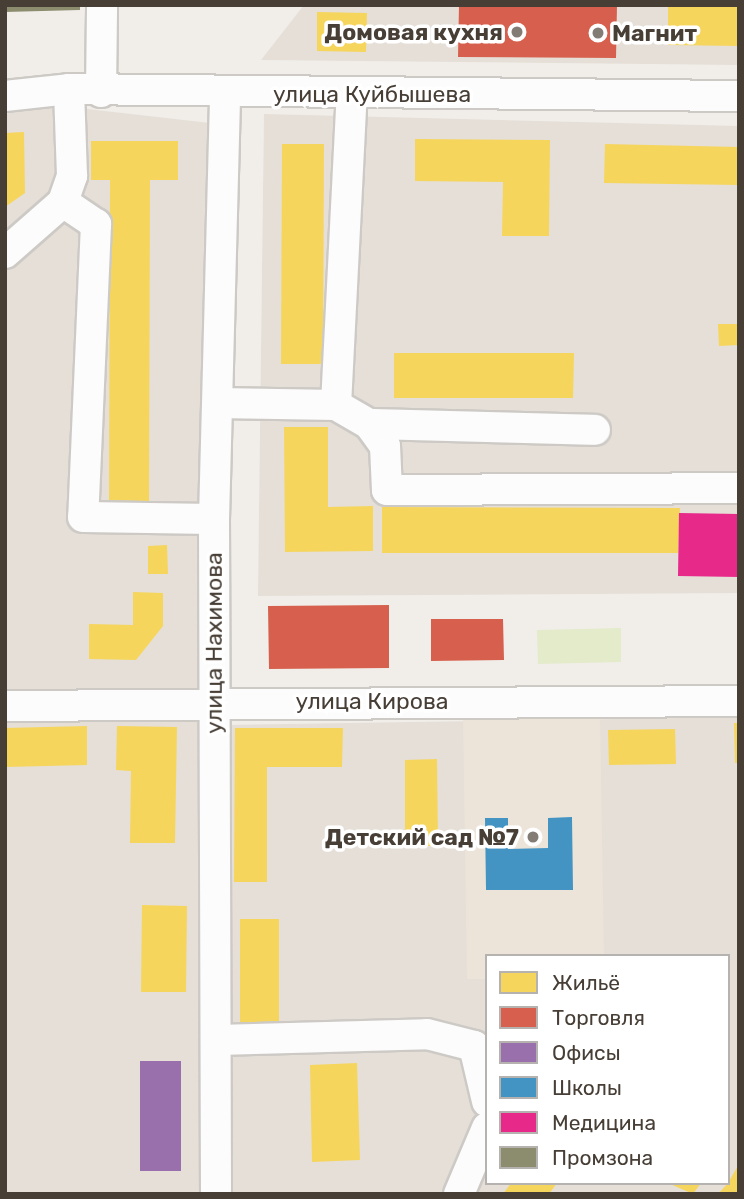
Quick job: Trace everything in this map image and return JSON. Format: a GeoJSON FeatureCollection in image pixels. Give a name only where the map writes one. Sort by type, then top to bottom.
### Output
{"type":"FeatureCollection","features":[{"type":"Feature","properties":{"kind":"street"},"geometry":{"type":"LineString","coordinates":[[101,92],[102,5]]}},
{"type":"Feature","properties":{"kind":"street"},"geometry":{"type":"LineString","coordinates":[[5,253],[63,202],[72,176],[68,89]]}},
{"type":"Feature","properties":{"kind":"street","name":"улица Куйбышева"},"geometry":{"type":"LineString","coordinates":[[5,96],[68,89],[101,92],[739,96]]}},
{"type":"Feature","properties":{"kind":"street","name":"улица Нахимова"},"geometry":{"type":"LineString","coordinates":[[216,1194],[218,1040],[214,519],[225,92]]}},
{"type":"Feature","properties":{"kind":"street"},"geometry":{"type":"LineString","coordinates":[[337,405],[352,94]]}},
{"type":"Feature","properties":{"kind":"street"},"geometry":{"type":"LineString","coordinates":[[63,202],[96,224],[83,517],[214,519]]}},
{"type":"Feature","properties":{"kind":"street"},"geometry":{"type":"LineString","coordinates":[[218,403],[337,405],[369,424],[385,446],[387,489],[739,488]]}},
{"type":"Feature","properties":{"kind":"street"},"geometry":{"type":"LineString","coordinates":[[369,424],[595,430]]}},
{"type":"Feature","properties":{"kind":"street","name":"улица Кирова"},"geometry":{"type":"LineString","coordinates":[[5,706],[214,701],[739,701]]}},
{"type":"Feature","properties":{"kind":"street"},"geometry":{"type":"LineString","coordinates":[[218,1040],[427,1034],[474,1046],[485,1093]]}},
{"type":"Feature","properties":{"kind":"street"},"geometry":{"type":"LineString","coordinates":[[459,1194],[485,1133]]}},
{"type":"Feature","properties":{"kind":"shaded area"},"geometry":{"type":"Polygon","coordinates":[[[304,5],[739,5],[739,65],[261,60],[304,5]]]}},
{"type":"Feature","properties":{"kind":"shaded area"},"geometry":{"type":"Polygon","coordinates":[[[26,102],[210,123],[198,690],[5,691],[5,115],[26,102]]]}},
{"type":"Feature","properties":{"kind":"shaded area"},"geometry":{"type":"Polygon","coordinates":[[[264,114],[739,126],[739,593],[258,596],[264,114]]]}},
{"type":"Feature","properties":{"kind":"shaded area","name":"Детский сад №7"},"geometry":{"type":"Polygon","coordinates":[[[600,716],[604,954],[485,954],[485,979],[467,979],[463,718],[600,716]]]}},
{"type":"Feature","properties":{"kind":"shaded area"},"geometry":{"type":"Polygon","coordinates":[[[739,717],[739,1194],[233,1194],[230,725],[739,717]]]}},
{"type":"Feature","properties":{"kind":"shaded area"},"geometry":{"type":"Polygon","coordinates":[[[5,721],[206,721],[203,1194],[5,1194],[5,721]]]}},
{"type":"Feature","properties":{"kind":"green space"},"geometry":{"type":"Polygon","coordinates":[[[621,628],[621,662],[538,664],[537,630],[621,628]]]}},
{"type":"Feature","properties":{"kind":"building: Жильё"},"geometry":{"type":"Polygon","coordinates":[[[668,5],[739,5],[739,46],[668,45],[668,5]]]}},
{"type":"Feature","properties":{"kind":"building: Жильё"},"geometry":{"type":"Polygon","coordinates":[[[317,12],[367,13],[366,52],[317,51],[317,12]]]}},
{"type":"Feature","properties":{"kind":"building: Жильё"},"geometry":{"type":"Polygon","coordinates":[[[24,132],[25,193],[5,207],[5,133],[24,132]]]}},
{"type":"Feature","properties":{"kind":"building: Жильё"},"geometry":{"type":"Polygon","coordinates":[[[415,139],[550,140],[549,236],[502,236],[503,182],[415,181],[415,139]]]}},
{"type":"Feature","properties":{"kind":"building: Жильё"},"geometry":{"type":"Polygon","coordinates":[[[91,141],[178,141],[178,180],[150,180],[149,507],[109,507],[110,180],[91,180],[91,141]]]}},
{"type":"Feature","properties":{"kind":"building: Жильё"},"geometry":{"type":"Polygon","coordinates":[[[282,144],[324,144],[323,364],[281,364],[282,144]]]}},
{"type":"Feature","properties":{"kind":"building: Жильё"},"geometry":{"type":"Polygon","coordinates":[[[605,144],[739,147],[739,185],[604,183],[605,144]]]}},
{"type":"Feature","properties":{"kind":"building: Жильё"},"geometry":{"type":"Polygon","coordinates":[[[718,324],[739,324],[739,345],[719,346],[718,324]]]}},
{"type":"Feature","properties":{"kind":"building: Жильё"},"geometry":{"type":"Polygon","coordinates":[[[394,353],[574,353],[573,398],[394,398],[394,353]]]}},
{"type":"Feature","properties":{"kind":"building: Жильё"},"geometry":{"type":"Polygon","coordinates":[[[284,427],[328,427],[328,507],[373,506],[373,551],[285,552],[284,427]]]}},
{"type":"Feature","properties":{"kind":"building: Жильё"},"geometry":{"type":"Polygon","coordinates":[[[382,507],[680,508],[678,553],[382,553],[382,507]]]}},
{"type":"Feature","properties":{"kind":"building: Жильё"},"geometry":{"type":"Polygon","coordinates":[[[167,545],[168,574],[148,574],[148,546],[167,545]]]}},
{"type":"Feature","properties":{"kind":"building: Жильё"},"geometry":{"type":"Polygon","coordinates":[[[133,592],[163,593],[163,626],[136,660],[89,659],[89,624],[133,625],[133,592]]]}},
{"type":"Feature","properties":{"kind":"building: Жильё"},"geometry":{"type":"Polygon","coordinates":[[[734,723],[739,723],[739,763],[735,763],[734,723]]]}},
{"type":"Feature","properties":{"kind":"building: Жильё"},"geometry":{"type":"Polygon","coordinates":[[[87,726],[87,765],[5,767],[5,728],[87,726]]]}},
{"type":"Feature","properties":{"kind":"building: Жильё"},"geometry":{"type":"Polygon","coordinates":[[[117,726],[177,727],[175,843],[130,843],[131,771],[116,770],[117,726]]]}},
{"type":"Feature","properties":{"kind":"building: Жильё"},"geometry":{"type":"Polygon","coordinates":[[[235,728],[343,728],[342,767],[267,767],[267,882],[234,882],[235,728]]]}},
{"type":"Feature","properties":{"kind":"building: Жильё"},"geometry":{"type":"Polygon","coordinates":[[[675,729],[676,764],[609,765],[608,730],[675,729]]]}},
{"type":"Feature","properties":{"kind":"building: Жильё"},"geometry":{"type":"Polygon","coordinates":[[[437,759],[438,846],[405,846],[405,760],[437,759]]]}},
{"type":"Feature","properties":{"kind":"building: Жильё"},"geometry":{"type":"Polygon","coordinates":[[[142,905],[187,906],[186,992],[141,992],[142,905]]]}},
{"type":"Feature","properties":{"kind":"building: Жильё"},"geometry":{"type":"Polygon","coordinates":[[[240,919],[279,919],[279,1031],[240,1031],[240,919]]]}},
{"type":"Feature","properties":{"kind":"building: Жильё"},"geometry":{"type":"Polygon","coordinates":[[[357,1063],[360,1160],[312,1162],[310,1065],[357,1063]]]}},
{"type":"Feature","properties":{"kind":"building: Жильё"},"geometry":{"type":"Polygon","coordinates":[[[739,1164],[739,1194],[718,1194],[726,1185],[730,1185],[730,1180],[739,1164]]]}},
{"type":"Feature","properties":{"kind":"building: Жильё"},"geometry":{"type":"Polygon","coordinates":[[[510,1185],[556,1185],[549,1194],[503,1194],[510,1185]]]}},
{"type":"Feature","properties":{"kind":"building: Жильё"},"geometry":{"type":"Polygon","coordinates":[[[673,1185],[700,1185],[693,1194],[673,1185]]]}},
{"type":"Feature","properties":{"kind":"building: Торговля"},"geometry":{"type":"Polygon","coordinates":[[[459,5],[617,5],[616,58],[458,57],[459,5]]]}},
{"type":"Feature","properties":{"kind":"building: Торговля"},"geometry":{"type":"Polygon","coordinates":[[[389,605],[389,668],[269,669],[268,606],[389,605]]]}},
{"type":"Feature","properties":{"kind":"building: Торговля"},"geometry":{"type":"Polygon","coordinates":[[[431,619],[503,619],[504,660],[431,661],[431,619]]]}},
{"type":"Feature","properties":{"kind":"building: Офисы"},"geometry":{"type":"Polygon","coordinates":[[[140,1061],[181,1061],[181,1171],[140,1171],[140,1061]]]}},
{"type":"Feature","properties":{"kind":"building: Школы"},"geometry":{"type":"Polygon","coordinates":[[[572,817],[573,890],[486,890],[485,818],[508,818],[508,849],[548,848],[548,818],[572,817]]]}},
{"type":"Feature","properties":{"kind":"building: Медицина"},"geometry":{"type":"Polygon","coordinates":[[[679,513],[739,514],[739,577],[678,576],[679,513]]]}},
{"type":"Feature","properties":{"kind":"building: Промзона"},"geometry":{"type":"Polygon","coordinates":[[[5,5],[80,5],[80,10],[5,12],[5,5]]]}},
{"type":"Feature","properties":{"kind":"place","name":"Домовая кухня"},"geometry":{"type":"Point","coordinates":[517,32]}},
{"type":"Feature","properties":{"kind":"place","name":"Магнит"},"geometry":{"type":"Point","coordinates":[598,33]}},
{"type":"Feature","properties":{"kind":"place","name":"Детский сад №7"},"geometry":{"type":"Point","coordinates":[533,837]}}]}
